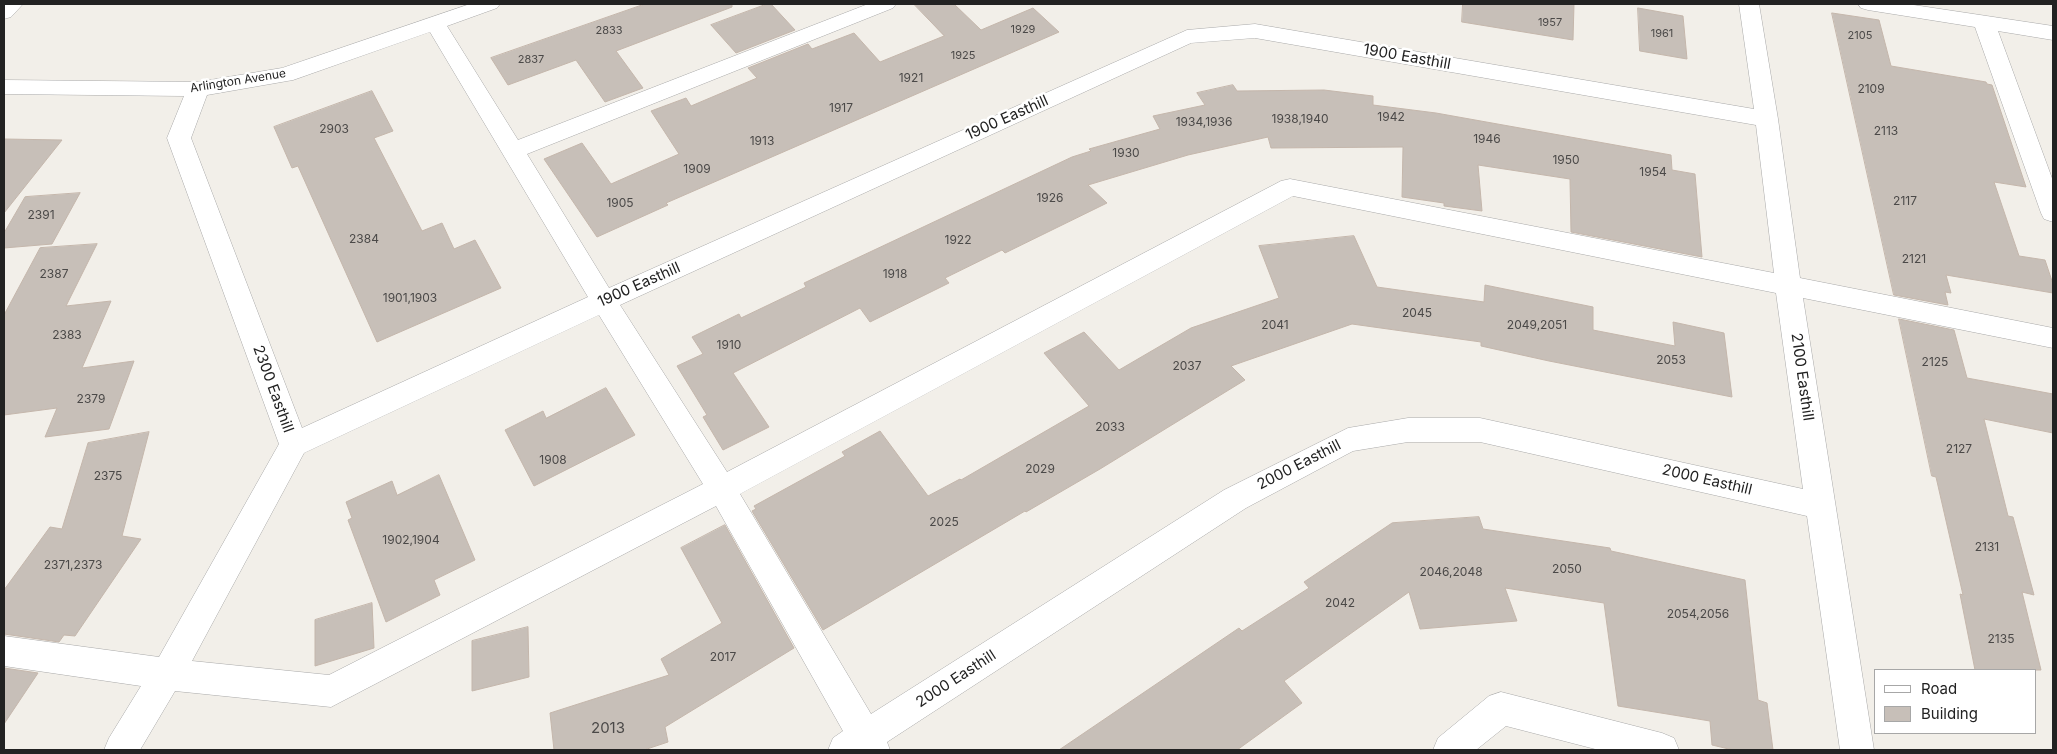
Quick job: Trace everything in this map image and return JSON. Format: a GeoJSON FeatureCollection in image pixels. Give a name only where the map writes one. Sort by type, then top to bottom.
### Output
{"type":"FeatureCollection","features":[{"type":"Feature","properties":{"kind":"street"},"geometry":{"type":"LineString","coordinates":[[4,13],[12,4]]}},
{"type":"Feature","properties":{"kind":"street","name":"Arlington Avenue"},"geometry":{"type":"LineString","coordinates":[[4,87],[198,89],[285,75],[490,4]]}},
{"type":"Feature","properties":{"kind":"street"},"geometry":{"type":"LineString","coordinates":[[514,150],[886,4]]}},
{"type":"Feature","properties":{"kind":"street","name":"2100 Easthill"},"geometry":{"type":"LineString","coordinates":[[1749,4],[1767,119],[1788,286],[1857,750]]}},
{"type":"Feature","properties":{"kind":"street"},"geometry":{"type":"LineString","coordinates":[[1868,4],[2053,33]]}},
{"type":"Feature","properties":{"kind":"street"},"geometry":{"type":"LineString","coordinates":[[1984,22],[2053,213]]}},
{"type":"Feature","properties":{"kind":"street"},"geometry":{"type":"LineString","coordinates":[[435,23],[514,150],[604,301],[722,489],[862,746]]}},
{"type":"Feature","properties":{"kind":"street","name":"1900 Easthill"},"geometry":{"type":"LineString","coordinates":[[294,445],[604,301],[1187,37],[1255,30],[1767,119]]}},
{"type":"Feature","properties":{"kind":"street","name":"2300 Easthill"},"geometry":{"type":"LineString","coordinates":[[121,750],[167,674],[294,445],[179,138],[198,89]]}},
{"type":"Feature","properties":{"kind":"street"},"geometry":{"type":"LineString","coordinates":[[4,651],[167,674],[331,691],[722,489],[1290,187],[2053,338]]}},
{"type":"Feature","properties":{"kind":"street","name":"2000 Easthill"},"geometry":{"type":"LineString","coordinates":[[862,746],[1235,499],[1348,440],[1408,430],[1480,430],[1820,506]]}},
{"type":"Feature","properties":{"kind":"street"},"geometry":{"type":"LineString","coordinates":[[1450,750],[1501,708],[1662,750]]}},
{"type":"Feature","properties":{"kind":"building"},"geometry":{"type":"Polygon","coordinates":[[[645,4],[732,4],[732,7],[616,51],[643,88],[605,102],[576,60],[508,85],[491,58],[645,4]]]}},
{"type":"Feature","properties":{"kind":"building"},"geometry":{"type":"Polygon","coordinates":[[[771,4],[795,30],[736,53],[711,25],[771,4]]]}},
{"type":"Feature","properties":{"kind":"building"},"geometry":{"type":"Polygon","coordinates":[[[914,4],[954,4],[981,30],[1033,8],[1059,32],[666,203],[668,205],[597,237],[544,159],[582,143],[611,184],[679,154],[651,111],[686,98],[691,106],[757,78],[748,68],[808,44],[812,49],[854,33],[880,62],[944,36],[914,4]]]}},
{"type":"Feature","properties":{"kind":"building"},"geometry":{"type":"Polygon","coordinates":[[[1463,4],[1574,4],[1573,40],[1462,22],[1463,4]]]}},
{"type":"Feature","properties":{"kind":"building"},"geometry":{"type":"Polygon","coordinates":[[[1638,8],[1683,16],[1687,59],[1640,51],[1638,8]]]}},
{"type":"Feature","properties":{"kind":"building"},"geometry":{"type":"Polygon","coordinates":[[[1832,13],[1879,20],[1891,66],[1986,82],[1992,85],[2026,187],[1994,182],[2019,256],[2045,260],[2053,284],[2053,293],[1946,275],[1951,293],[1945,292],[1948,305],[1894,295],[1832,13]]]}},
{"type":"Feature","properties":{"kind":"building"},"geometry":{"type":"Polygon","coordinates":[[[1233,85],[1237,91],[1324,90],[1373,96],[1373,105],[1436,113],[1671,155],[1672,170],[1695,174],[1702,257],[1571,232],[1570,179],[1478,165],[1482,211],[1444,206],[1444,203],[1402,197],[1403,147],[1271,148],[1268,137],[1188,155],[1088,185],[1107,203],[1005,253],[1002,250],[945,278],[949,283],[870,322],[860,308],[733,373],[769,427],[723,450],[703,417],[707,415],[677,366],[703,354],[692,337],[739,314],[741,318],[806,287],[804,283],[1072,157],[1091,151],[1089,149],[1160,129],[1153,116],[1205,105],[1197,93],[1233,85]]]}},
{"type":"Feature","properties":{"kind":"building"},"geometry":{"type":"Polygon","coordinates":[[[372,91],[393,131],[374,138],[422,231],[442,223],[454,249],[475,240],[501,288],[377,342],[298,166],[292,168],[274,127],[372,91]]]}},
{"type":"Feature","properties":{"kind":"building"},"geometry":{"type":"Polygon","coordinates":[[[4,139],[62,140],[4,213],[4,139]]]}},
{"type":"Feature","properties":{"kind":"building"},"geometry":{"type":"Polygon","coordinates":[[[80,193],[52,244],[4,248],[4,233],[25,197],[80,193]]]}},
{"type":"Feature","properties":{"kind":"building"},"geometry":{"type":"Polygon","coordinates":[[[1354,236],[1377,287],[1484,302],[1485,285],[1593,307],[1593,330],[1675,346],[1673,322],[1724,333],[1732,397],[1549,361],[1481,346],[1481,342],[1352,324],[1231,366],[1245,380],[1100,469],[823,630],[752,511],[756,509],[754,506],[845,456],[842,452],[880,431],[928,496],[961,480],[1089,406],[1044,353],[1084,332],[1119,370],[1191,328],[1279,298],[1259,246],[1354,236]]]}},
{"type":"Feature","properties":{"kind":"building"},"geometry":{"type":"Polygon","coordinates":[[[97,244],[66,306],[111,301],[82,368],[134,361],[109,429],[45,437],[57,408],[4,415],[4,315],[40,248],[97,244]]]}},
{"type":"Feature","properties":{"kind":"building"},"geometry":{"type":"Polygon","coordinates":[[[1899,319],[1954,330],[1967,378],[2053,394],[2053,433],[1984,419],[2008,516],[2013,517],[2034,595],[2022,592],[2041,670],[1975,669],[1960,594],[1963,595],[1936,477],[1932,476],[1899,319]]]}},
{"type":"Feature","properties":{"kind":"building"},"geometry":{"type":"Polygon","coordinates":[[[606,388],[635,435],[534,486],[505,430],[543,411],[546,418],[606,388]]]}},
{"type":"Feature","properties":{"kind":"building"},"geometry":{"type":"Polygon","coordinates":[[[149,432],[122,536],[141,539],[75,636],[64,635],[59,642],[4,634],[4,590],[50,527],[62,529],[88,443],[149,432]]]}},
{"type":"Feature","properties":{"kind":"building"},"geometry":{"type":"Polygon","coordinates":[[[439,475],[475,560],[434,580],[440,595],[386,622],[348,520],[352,518],[346,502],[392,481],[397,495],[439,475]]]}},
{"type":"Feature","properties":{"kind":"building"},"geometry":{"type":"Polygon","coordinates":[[[1479,517],[1483,529],[1610,548],[1611,551],[1745,580],[1758,700],[1767,703],[1773,750],[1733,750],[1712,745],[1710,721],[1618,706],[1604,603],[1505,588],[1517,621],[1420,629],[1409,592],[1284,681],[1302,703],[1237,750],[1059,750],[1239,628],[1242,631],[1309,588],[1304,582],[1392,523],[1479,517]]]}},
{"type":"Feature","properties":{"kind":"building"},"geometry":{"type":"Polygon","coordinates":[[[725,525],[794,648],[665,727],[668,742],[644,750],[554,750],[550,713],[669,675],[661,659],[722,623],[681,548],[725,525]]]}},
{"type":"Feature","properties":{"kind":"building"},"geometry":{"type":"Polygon","coordinates":[[[372,603],[374,648],[315,666],[315,620],[372,603]]]}},
{"type":"Feature","properties":{"kind":"building"},"geometry":{"type":"Polygon","coordinates":[[[528,627],[529,677],[472,691],[472,641],[528,627]]]}},
{"type":"Feature","properties":{"kind":"building"},"geometry":{"type":"Polygon","coordinates":[[[4,668],[38,673],[4,724],[4,668]]]}}]}
